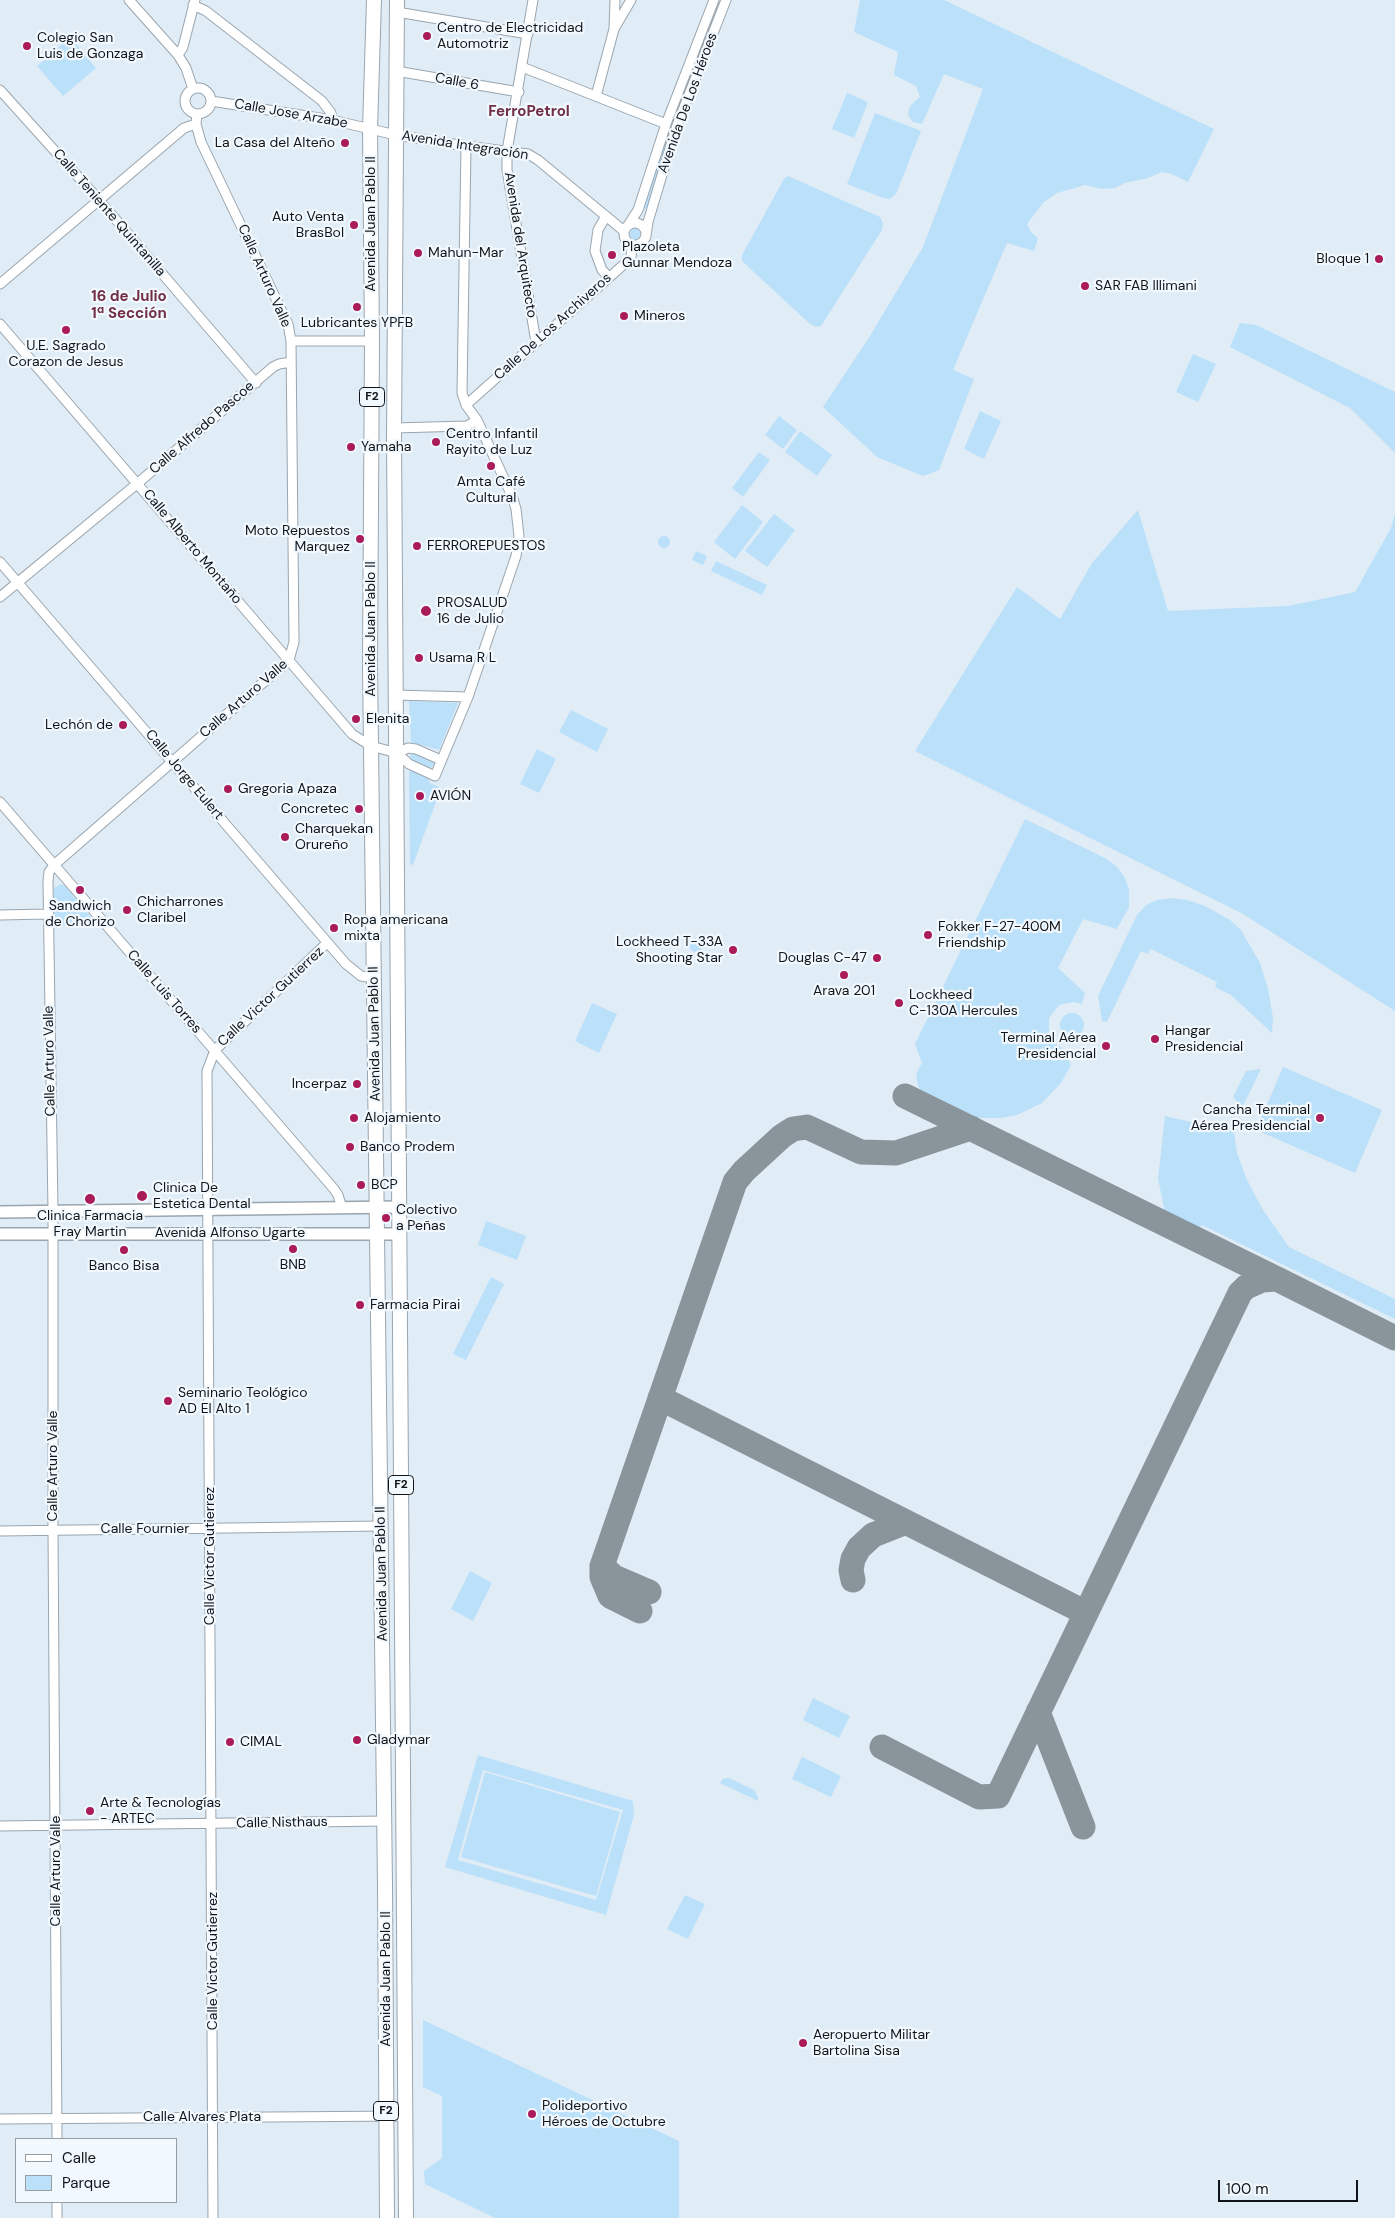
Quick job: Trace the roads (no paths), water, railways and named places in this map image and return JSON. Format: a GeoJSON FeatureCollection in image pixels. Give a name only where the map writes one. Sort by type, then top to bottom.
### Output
{"type":"FeatureCollection","features":[{"type":"Feature","properties":{"kind":"highway","name":"Avenida Juan Pablo II"},"geometry":{"type":"LineString","coordinates":[[374,0],[370,128],[372,341],[371,746],[385,1822],[387,2218]]}},
{"type":"Feature","properties":{"kind":"highway","name":"Avenida Juan Pablo II"},"geometry":{"type":"LineString","coordinates":[[397,6],[394,428],[406,2218]]}},
{"type":"Feature","properties":{"kind":"main road","name":"Avenida Alfonso Ugarte"},"geometry":{"type":"LineString","coordinates":[[0,1212],[399,1207]]}},
{"type":"Feature","properties":{"kind":"main road","name":"Avenida Alfonso Ugarte"},"geometry":{"type":"LineString","coordinates":[[0,1234],[399,1234]]}},
{"type":"Feature","properties":{"kind":"street"},"geometry":{"type":"LineString","coordinates":[[129,0],[178,55],[186,68],[193,90]]}},
{"type":"Feature","properties":{"kind":"street","name":"Avenida del Arquitecto"},"geometry":{"type":"LineString","coordinates":[[533,0],[507,151],[507,170],[536,342]]}},
{"type":"Feature","properties":{"kind":"street"},"geometry":{"type":"LineString","coordinates":[[596,96],[614,29],[615,0]]}},
{"type":"Feature","properties":{"kind":"street"},"geometry":{"type":"LineString","coordinates":[[614,29],[631,0]]}},
{"type":"Feature","properties":{"kind":"street","name":"Avenida De Los Héroes"},"geometry":{"type":"LineString","coordinates":[[626,228],[638,210],[666,124],[714,0]]}},
{"type":"Feature","properties":{"kind":"street","name":"Avenida De Los Héroes"},"geometry":{"type":"LineString","coordinates":[[646,236],[648,222],[676,128],[726,0]]}},
{"type":"Feature","properties":{"kind":"street"},"geometry":{"type":"LineString","coordinates":[[178,55],[184,47],[194,3],[322,101],[331,113],[332,120]]}},
{"type":"Feature","properties":{"kind":"street"},"geometry":{"type":"LineString","coordinates":[[397,6],[528,34]]}},
{"type":"Feature","properties":{"kind":"street"},"geometry":{"type":"LineString","coordinates":[[522,66],[666,124]]}},
{"type":"Feature","properties":{"kind":"street","name":"Calle 6"},"geometry":{"type":"LineString","coordinates":[[396,71],[518,92]]}},
{"type":"Feature","properties":{"kind":"street","name":"Calle Teniente Quintanilla"},"geometry":{"type":"LineString","coordinates":[[0,90],[99,200],[256,382]]}},
{"type":"Feature","properties":{"kind":"street"},"geometry":{"type":"LineString","coordinates":[[193,90],[205,90],[211,101],[205,112],[197,114],[190,110],[186,103],[187,95],[193,90]]}},
{"type":"Feature","properties":{"kind":"street","name":"Calle Jose Arzabe"},"geometry":{"type":"LineString","coordinates":[[211,101],[332,120],[370,128]]}},
{"type":"Feature","properties":{"kind":"street","name":"Calle Arturo Valle"},"geometry":{"type":"LineString","coordinates":[[57,2138],[53,1211],[47,914],[49,872],[54,865],[289,660],[294,642],[291,341],[288,324],[201,142],[196,124],[197,114]]}},
{"type":"Feature","properties":{"kind":"street"},"geometry":{"type":"LineString","coordinates":[[0,284],[184,128],[196,124]]}},
{"type":"Feature","properties":{"kind":"street","name":"Avenida Integración"},"geometry":{"type":"LineString","coordinates":[[370,128],[396,135],[528,154],[538,160],[606,216],[626,228]]}},
{"type":"Feature","properties":{"kind":"street"},"geometry":{"type":"LineString","coordinates":[[441,760],[416,749],[408,748],[397,753],[409,764],[435,776],[468,697],[516,556],[519,536],[516,509],[512,496],[477,420],[466,405],[462,393],[466,146]]}},
{"type":"Feature","properties":{"kind":"street"},"geometry":{"type":"LineString","coordinates":[[606,216],[598,230],[595,251],[602,270],[609,277]]}},
{"type":"Feature","properties":{"kind":"street"},"geometry":{"type":"LineString","coordinates":[[639,224],[645,228],[646,236],[640,245],[632,246],[624,238],[626,228],[639,224]]}},
{"type":"Feature","properties":{"kind":"street","name":"Calle De Los Archiveros"},"geometry":{"type":"LineString","coordinates":[[466,405],[631,258],[632,246]]}},
{"type":"Feature","properties":{"kind":"street","name":"Calle Alberto Montaño"},"geometry":{"type":"LineString","coordinates":[[0,324],[352,734],[371,746],[397,753]]}},
{"type":"Feature","properties":{"kind":"street"},"geometry":{"type":"LineString","coordinates":[[291,341],[372,341]]}},
{"type":"Feature","properties":{"kind":"street","name":"Calle Alfredo Pascoe"},"geometry":{"type":"LineString","coordinates":[[0,597],[256,382],[279,364],[291,362]]}},
{"type":"Feature","properties":{"kind":"street"},"geometry":{"type":"LineString","coordinates":[[394,428],[466,426],[477,420]]}},
{"type":"Feature","properties":{"kind":"street","name":"Calle Jorge Eulert"},"geometry":{"type":"LineString","coordinates":[[0,562],[327,943],[354,971],[368,978],[374,978]]}},
{"type":"Feature","properties":{"kind":"street"},"geometry":{"type":"LineString","coordinates":[[396,695],[468,697]]}},
{"type":"Feature","properties":{"kind":"street","name":"Calle Luis Torres"},"geometry":{"type":"LineString","coordinates":[[0,802],[334,1189],[342,1208]]}},
{"type":"Feature","properties":{"kind":"street"},"geometry":{"type":"LineString","coordinates":[[0,915],[47,914]]}},
{"type":"Feature","properties":{"kind":"street","name":"Calle Victor Gutierrez"},"geometry":{"type":"LineString","coordinates":[[214,2218],[206,1084],[209,1062],[215,1050],[327,943]]}},
{"type":"Feature","properties":{"kind":"street","name":"Calle Fournier"},"geometry":{"type":"LineString","coordinates":[[0,1531],[381,1526]]}},
{"type":"Feature","properties":{"kind":"street","name":"Calle Nisthaus"},"geometry":{"type":"LineString","coordinates":[[0,1826],[385,1822]]}},
{"type":"Feature","properties":{"kind":"street","name":"Calle Alvares Plata"},"geometry":{"type":"LineString","coordinates":[[0,2119],[404,2116]]}},
{"type":"Feature","properties":{"kind":"street"},"geometry":{"type":"LineString","coordinates":[[57,2203],[57,2218]]}},
{"type":"Feature","properties":{"kind":"place","name":"Centro de Electricidad Automotriz"},"geometry":{"type":"Point","coordinates":[427,36]}},
{"type":"Feature","properties":{"kind":"place","name":"Colegio San Luis de Gonzaga"},"geometry":{"type":"Point","coordinates":[27,46]}},
{"type":"Feature","properties":{"kind":"place","name":"La Casa del Alteño"},"geometry":{"type":"Point","coordinates":[345,143]}},
{"type":"Feature","properties":{"kind":"place","name":"Auto Venta BrasBol"},"geometry":{"type":"Point","coordinates":[354,225]}},
{"type":"Feature","properties":{"kind":"place","name":"Mahun-Mar"},"geometry":{"type":"Point","coordinates":[418,253]}},
{"type":"Feature","properties":{"kind":"place","name":"Plazoleta Gunnar Mendoza"},"geometry":{"type":"Point","coordinates":[612,255]}},
{"type":"Feature","properties":{"kind":"place","name":"Bloque 1"},"geometry":{"type":"Point","coordinates":[1379,259]}},
{"type":"Feature","properties":{"kind":"place","name":"SAR FAB Illimani"},"geometry":{"type":"Point","coordinates":[1085,286]}},
{"type":"Feature","properties":{"kind":"place","name":"Lubricantes YPFB"},"geometry":{"type":"Point","coordinates":[357,307]}},
{"type":"Feature","properties":{"kind":"place","name":"Mineros"},"geometry":{"type":"Point","coordinates":[624,316]}},
{"type":"Feature","properties":{"kind":"place","name":"U.E. Sagrado Corazon de Jesus"},"geometry":{"type":"Point","coordinates":[66,330]}},
{"type":"Feature","properties":{"kind":"place","name":"Centro Infantil Rayito de Luz"},"geometry":{"type":"Point","coordinates":[436,442]}},
{"type":"Feature","properties":{"kind":"place","name":"Yamaha"},"geometry":{"type":"Point","coordinates":[351,447]}},
{"type":"Feature","properties":{"kind":"place","name":"Amta Café Cultural"},"geometry":{"type":"Point","coordinates":[491,466]}},
{"type":"Feature","properties":{"kind":"place","name":"Moto Repuestos Marquez"},"geometry":{"type":"Point","coordinates":[360,539]}},
{"type":"Feature","properties":{"kind":"place","name":"FERROREPUESTOS"},"geometry":{"type":"Point","coordinates":[417,546]}},
{"type":"Feature","properties":{"kind":"place","name":"PROSALUD 16 de Julio"},"geometry":{"type":"Point","coordinates":[426,611]}},
{"type":"Feature","properties":{"kind":"place","name":"Usama R L"},"geometry":{"type":"Point","coordinates":[419,658]}},
{"type":"Feature","properties":{"kind":"place","name":"Elenita"},"geometry":{"type":"Point","coordinates":[356,719]}},
{"type":"Feature","properties":{"kind":"place","name":"Lechón de"},"geometry":{"type":"Point","coordinates":[123,725]}},
{"type":"Feature","properties":{"kind":"place","name":"Gregoria Apaza"},"geometry":{"type":"Point","coordinates":[228,789]}},
{"type":"Feature","properties":{"kind":"place","name":"AVIÓN"},"geometry":{"type":"Point","coordinates":[420,796]}},
{"type":"Feature","properties":{"kind":"place","name":"Concretec"},"geometry":{"type":"Point","coordinates":[359,809]}},
{"type":"Feature","properties":{"kind":"place","name":"Charquekan Orureño"},"geometry":{"type":"Point","coordinates":[285,837]}},
{"type":"Feature","properties":{"kind":"place","name":"Sandwich de Chorizo"},"geometry":{"type":"Point","coordinates":[80,890]}},
{"type":"Feature","properties":{"kind":"place","name":"Chicharrones Claribel"},"geometry":{"type":"Point","coordinates":[127,910]}},
{"type":"Feature","properties":{"kind":"place","name":"Ropa americana mixta"},"geometry":{"type":"Point","coordinates":[334,928]}},
{"type":"Feature","properties":{"kind":"place","name":"Fokker F-27-400M Friendship"},"geometry":{"type":"Point","coordinates":[928,935]}},
{"type":"Feature","properties":{"kind":"place","name":"Lockheed T-33A Shooting Star"},"geometry":{"type":"Point","coordinates":[733,950]}},
{"type":"Feature","properties":{"kind":"place","name":"Douglas C-47"},"geometry":{"type":"Point","coordinates":[877,958]}},
{"type":"Feature","properties":{"kind":"place","name":"Arava 201"},"geometry":{"type":"Point","coordinates":[844,975]}},
{"type":"Feature","properties":{"kind":"place","name":"Lockheed C-130A Hercules"},"geometry":{"type":"Point","coordinates":[899,1003]}},
{"type":"Feature","properties":{"kind":"place","name":"Hangar Presidencial"},"geometry":{"type":"Point","coordinates":[1155,1039]}},
{"type":"Feature","properties":{"kind":"place","name":"Terminal Aérea Presidencial"},"geometry":{"type":"Point","coordinates":[1106,1046]}},
{"type":"Feature","properties":{"kind":"place","name":"Incerpaz"},"geometry":{"type":"Point","coordinates":[357,1084]}},
{"type":"Feature","properties":{"kind":"place","name":"Alojamiento"},"geometry":{"type":"Point","coordinates":[354,1118]}},
{"type":"Feature","properties":{"kind":"place","name":"Cancha Terminal Aérea Presidencial"},"geometry":{"type":"Point","coordinates":[1320,1118]}},
{"type":"Feature","properties":{"kind":"place","name":"Banco Prodem"},"geometry":{"type":"Point","coordinates":[350,1147]}},
{"type":"Feature","properties":{"kind":"place","name":"BCP"},"geometry":{"type":"Point","coordinates":[361,1185]}},
{"type":"Feature","properties":{"kind":"place","name":"Clinica De Estetica Dental"},"geometry":{"type":"Point","coordinates":[142,1196]}},
{"type":"Feature","properties":{"kind":"place","name":"Clinica Farmacia Fray Martin"},"geometry":{"type":"Point","coordinates":[90,1199]}},
{"type":"Feature","properties":{"kind":"place","name":"Colectivo a Peñas"},"geometry":{"type":"Point","coordinates":[386,1218]}},
{"type":"Feature","properties":{"kind":"place","name":"BNB"},"geometry":{"type":"Point","coordinates":[293,1249]}},
{"type":"Feature","properties":{"kind":"place","name":"Banco Bisa"},"geometry":{"type":"Point","coordinates":[124,1250]}},
{"type":"Feature","properties":{"kind":"place","name":"Farmacia Pirai"},"geometry":{"type":"Point","coordinates":[360,1305]}},
{"type":"Feature","properties":{"kind":"place","name":"Seminario Teológico AD El Alto 1"},"geometry":{"type":"Point","coordinates":[168,1401]}},
{"type":"Feature","properties":{"kind":"place","name":"Gladymar"},"geometry":{"type":"Point","coordinates":[357,1740]}},
{"type":"Feature","properties":{"kind":"place","name":"CIMAL"},"geometry":{"type":"Point","coordinates":[230,1742]}},
{"type":"Feature","properties":{"kind":"place","name":"Arte & Tecnologías - ARTEC"},"geometry":{"type":"Point","coordinates":[90,1811]}},
{"type":"Feature","properties":{"kind":"place","name":"Aeropuerto Militar Bartolina Sisa"},"geometry":{"type":"Point","coordinates":[803,2043]}},
{"type":"Feature","properties":{"kind":"place","name":"Polideportivo Héroes de Octubre"},"geometry":{"type":"Point","coordinates":[532,2114]}},
{"type":"Feature","properties":{"kind":"district","name":"FerroPetrol"},"geometry":{"type":"Point","coordinates":[529,112]}},
{"type":"Feature","properties":{"kind":"district","name":"16 de Julio 1ª Sección"},"geometry":{"type":"Point","coordinates":[129,306]}}]}
